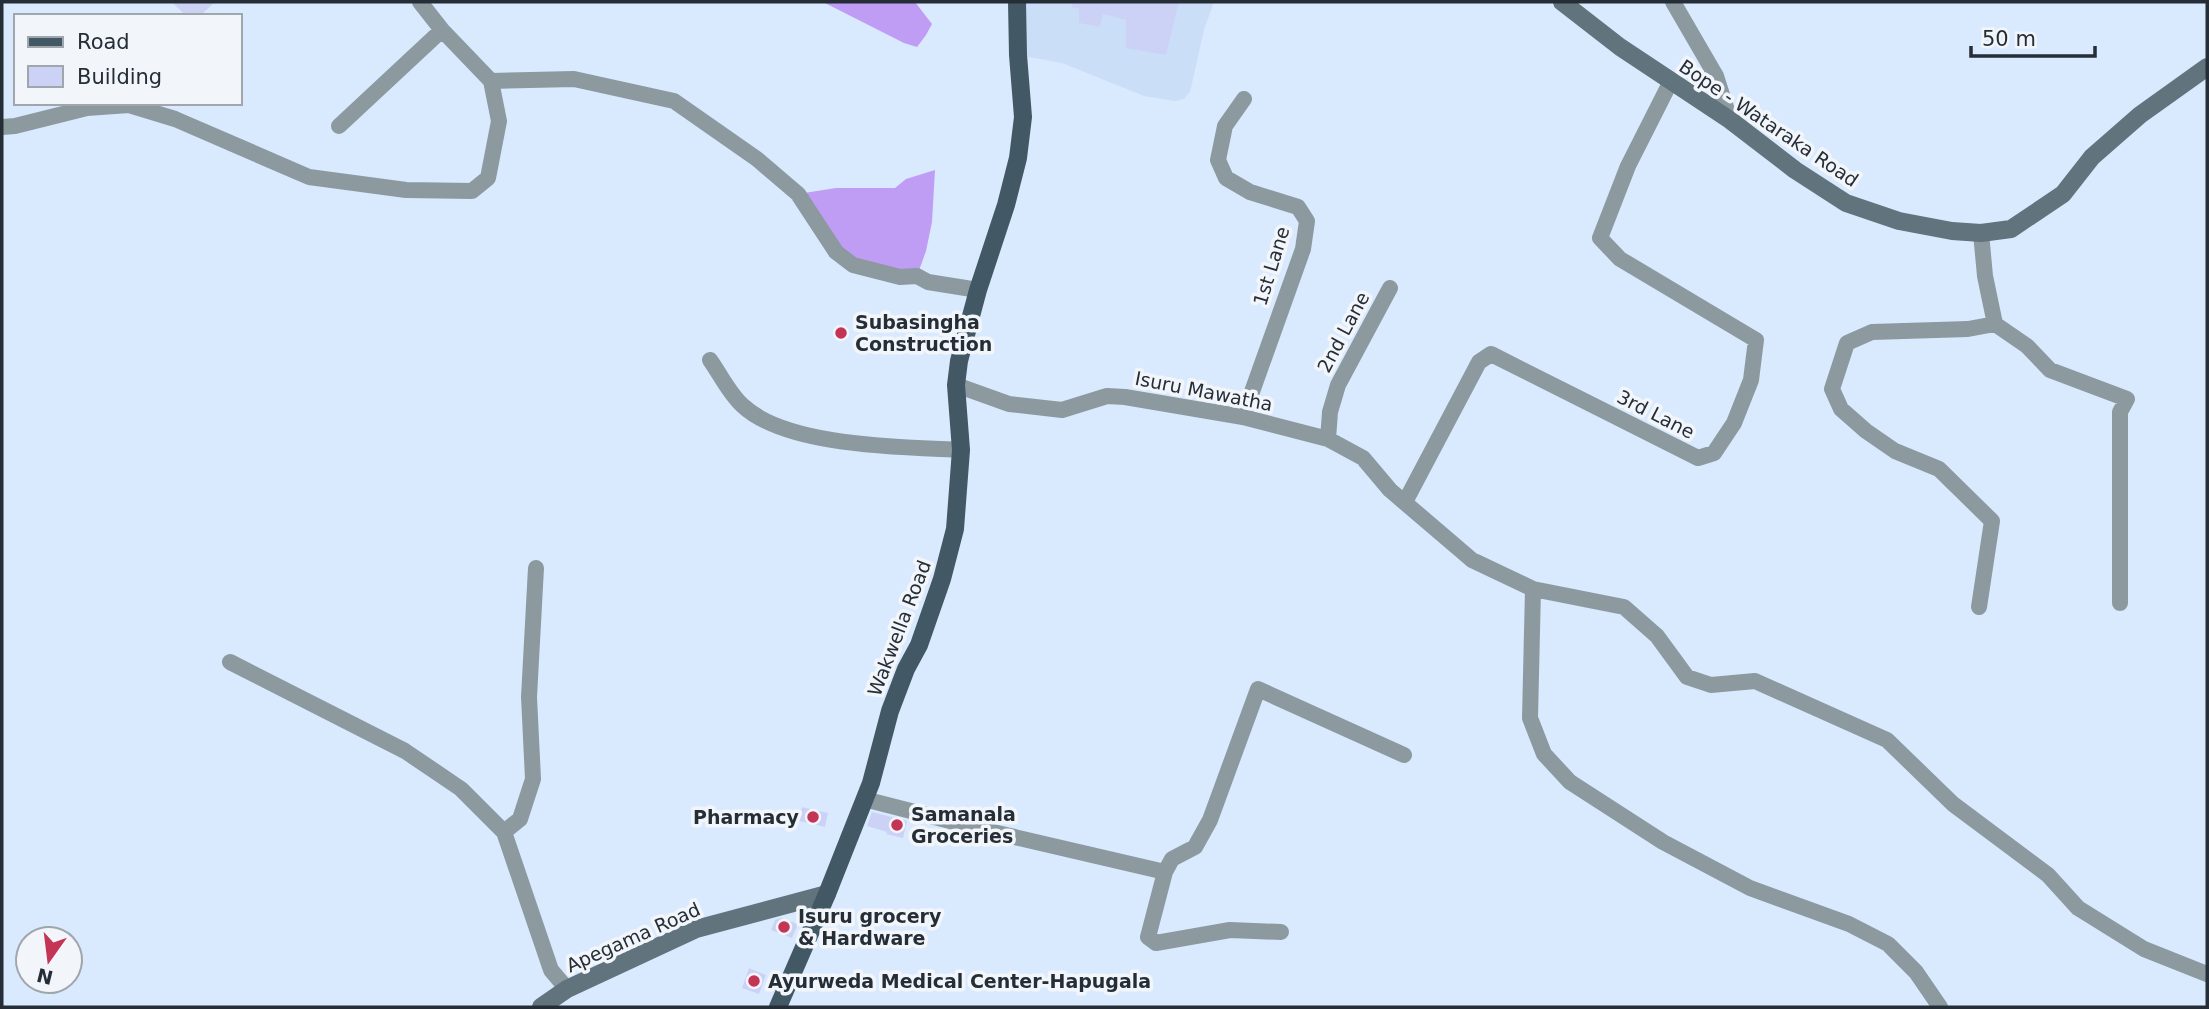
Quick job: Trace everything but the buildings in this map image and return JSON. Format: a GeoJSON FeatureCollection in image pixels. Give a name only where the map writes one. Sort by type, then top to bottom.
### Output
{"type":"FeatureCollection","features":[{"type":"Feature","properties":{"kind":"main road","name":"Wakwella Road"},"geometry":{"type":"LineString","coordinates":[[778,1007],[871,783],[890,711],[906,669],[919,645],[942,579],[954,529],[961,450],[956,385],[959,361],[978,290],[1006,205],[1018,158],[1023,117],[1017,2]]}},
{"type":"Feature","properties":{"kind":"street"},"geometry":{"type":"LineString","coordinates":[[2,127],[88,108],[129,105],[175,118],[309,177],[406,190],[472,191],[488,178],[499,121],[491,81],[442,30],[420,2]]}},
{"type":"Feature","properties":{"kind":"street","name":"Bope - Wataraka Road"},"geometry":{"type":"LineString","coordinates":[[1562,2],[1620,47],[1730,120],[1795,170],[1846,203],[1899,220],[1952,231],[1981,233],[2011,229],[2063,194],[2092,157],[2140,115],[2207,67]]}},
{"type":"Feature","properties":{"kind":"street"},"geometry":{"type":"LineString","coordinates":[[1673,2],[1716,76],[1730,120]]}},
{"type":"Feature","properties":{"kind":"street"},"geometry":{"type":"LineString","coordinates":[[339,126],[442,30]]}},
{"type":"Feature","properties":{"kind":"street"},"geometry":{"type":"LineString","coordinates":[[491,81],[574,79],[674,101],[757,159],[798,194],[835,252],[853,265],[900,277],[917,276],[928,282],[978,290]]}},
{"type":"Feature","properties":{"kind":"street","name":"3rd Lane"},"geometry":{"type":"LineString","coordinates":[[1405,502],[1479,362],[1491,354],[1698,458],[1714,453],[1734,423],[1751,380],[1756,340],[1620,259],[1600,238],[1628,166],[1671,81]]}},
{"type":"Feature","properties":{"kind":"street","name":"1st Lane"},"geometry":{"type":"LineString","coordinates":[[1243,417],[1303,249],[1307,221],[1298,207],[1250,192],[1226,178],[1218,160],[1225,126],[1244,99]]}},
{"type":"Feature","properties":{"kind":"street"},"geometry":{"type":"LineString","coordinates":[[1981,233],[1984,276],[1995,324],[2027,346],[2050,370],[2127,399],[2120,412],[2120,603]]}},
{"type":"Feature","properties":{"kind":"street","name":"2nd Lane"},"geometry":{"type":"LineString","coordinates":[[1328,439],[1330,412],[1338,385],[1390,288]]}},
{"type":"Feature","properties":{"kind":"street"},"geometry":{"type":"LineString","coordinates":[[1979,607],[1992,521],[1939,470],[1895,451],[1866,431],[1841,409],[1832,389],[1847,343],[1872,331],[1968,329],[1995,324]]}},
{"type":"Feature","properties":{"kind":"street"},"geometry":{"type":"LineString","coordinates":[[710,360],[742,405],[769,423],[801,433],[859,444],[961,450]]}},
{"type":"Feature","properties":{"kind":"street","name":"Isuru Mawatha"},"geometry":{"type":"LineString","coordinates":[[956,385],[1009,404],[1062,410],[1107,396],[1125,397],[1243,417],[1328,439],[1363,458],[1390,490],[1472,560],[1533,589],[1624,607],[1657,636],[1686,677],[1711,685],[1755,681],[1888,740],[1953,804],[2048,875],[2078,908],[2144,949],[2207,974]]}},
{"type":"Feature","properties":{"kind":"street"},"geometry":{"type":"LineString","coordinates":[[504,832],[520,819],[533,779],[529,697],[536,568]]}},
{"type":"Feature","properties":{"kind":"street"},"geometry":{"type":"LineString","coordinates":[[1533,589],[1530,718],[1545,754],[1570,782],[1663,842],[1750,888],[1849,924],[1888,944],[1916,972],[1940,1007]]}},
{"type":"Feature","properties":{"kind":"street"},"geometry":{"type":"LineString","coordinates":[[230,662],[405,751],[461,789],[504,832],[551,970],[567,989]]}},
{"type":"Feature","properties":{"kind":"street"},"geometry":{"type":"LineString","coordinates":[[1280,933],[1230,930],[1156,943],[1148,937],[1165,872],[1172,859],[1195,848],[1210,820],[1258,689],[1404,755]]}},
{"type":"Feature","properties":{"kind":"street"},"geometry":{"type":"LineString","coordinates":[[864,799],[1165,872]]}},
{"type":"Feature","properties":{"kind":"street","name":"Apegama Road"},"geometry":{"type":"LineString","coordinates":[[541,1007],[567,989],[696,929],[827,894]]}},
{"type":"Feature","properties":{"kind":"shaded area"},"geometry":{"type":"Polygon","coordinates":[[[823,2],[915,2],[932,24],[917,47],[823,2]]]}},
{"type":"Feature","properties":{"kind":"shaded area"},"geometry":{"type":"Polygon","coordinates":[[[1017,2],[1214,2],[1204,30],[1190,92],[1184,99],[1175,101],[1144,96],[1062,63],[1018,55],[1017,2]]]}},
{"type":"Feature","properties":{"kind":"shaded area"},"geometry":{"type":"Polygon","coordinates":[[[935,170],[932,222],[917,276],[853,265],[798,194],[836,188],[895,188],[906,179],[935,170]]]}},
{"type":"Feature","properties":{"kind":"place","name":"Subasingha Construction"},"geometry":{"type":"Point","coordinates":[841,333]}},
{"type":"Feature","properties":{"kind":"place","name":"Pharmacy"},"geometry":{"type":"Point","coordinates":[813,817]}},
{"type":"Feature","properties":{"kind":"place","name":"Samanala Groceries"},"geometry":{"type":"Point","coordinates":[897,825]}},
{"type":"Feature","properties":{"kind":"place","name":"Isuru grocery & Hardware"},"geometry":{"type":"Point","coordinates":[784,927]}},
{"type":"Feature","properties":{"kind":"place","name":"Ayurweda Medical Center-Hapugala"},"geometry":{"type":"Point","coordinates":[754,981]}}]}
